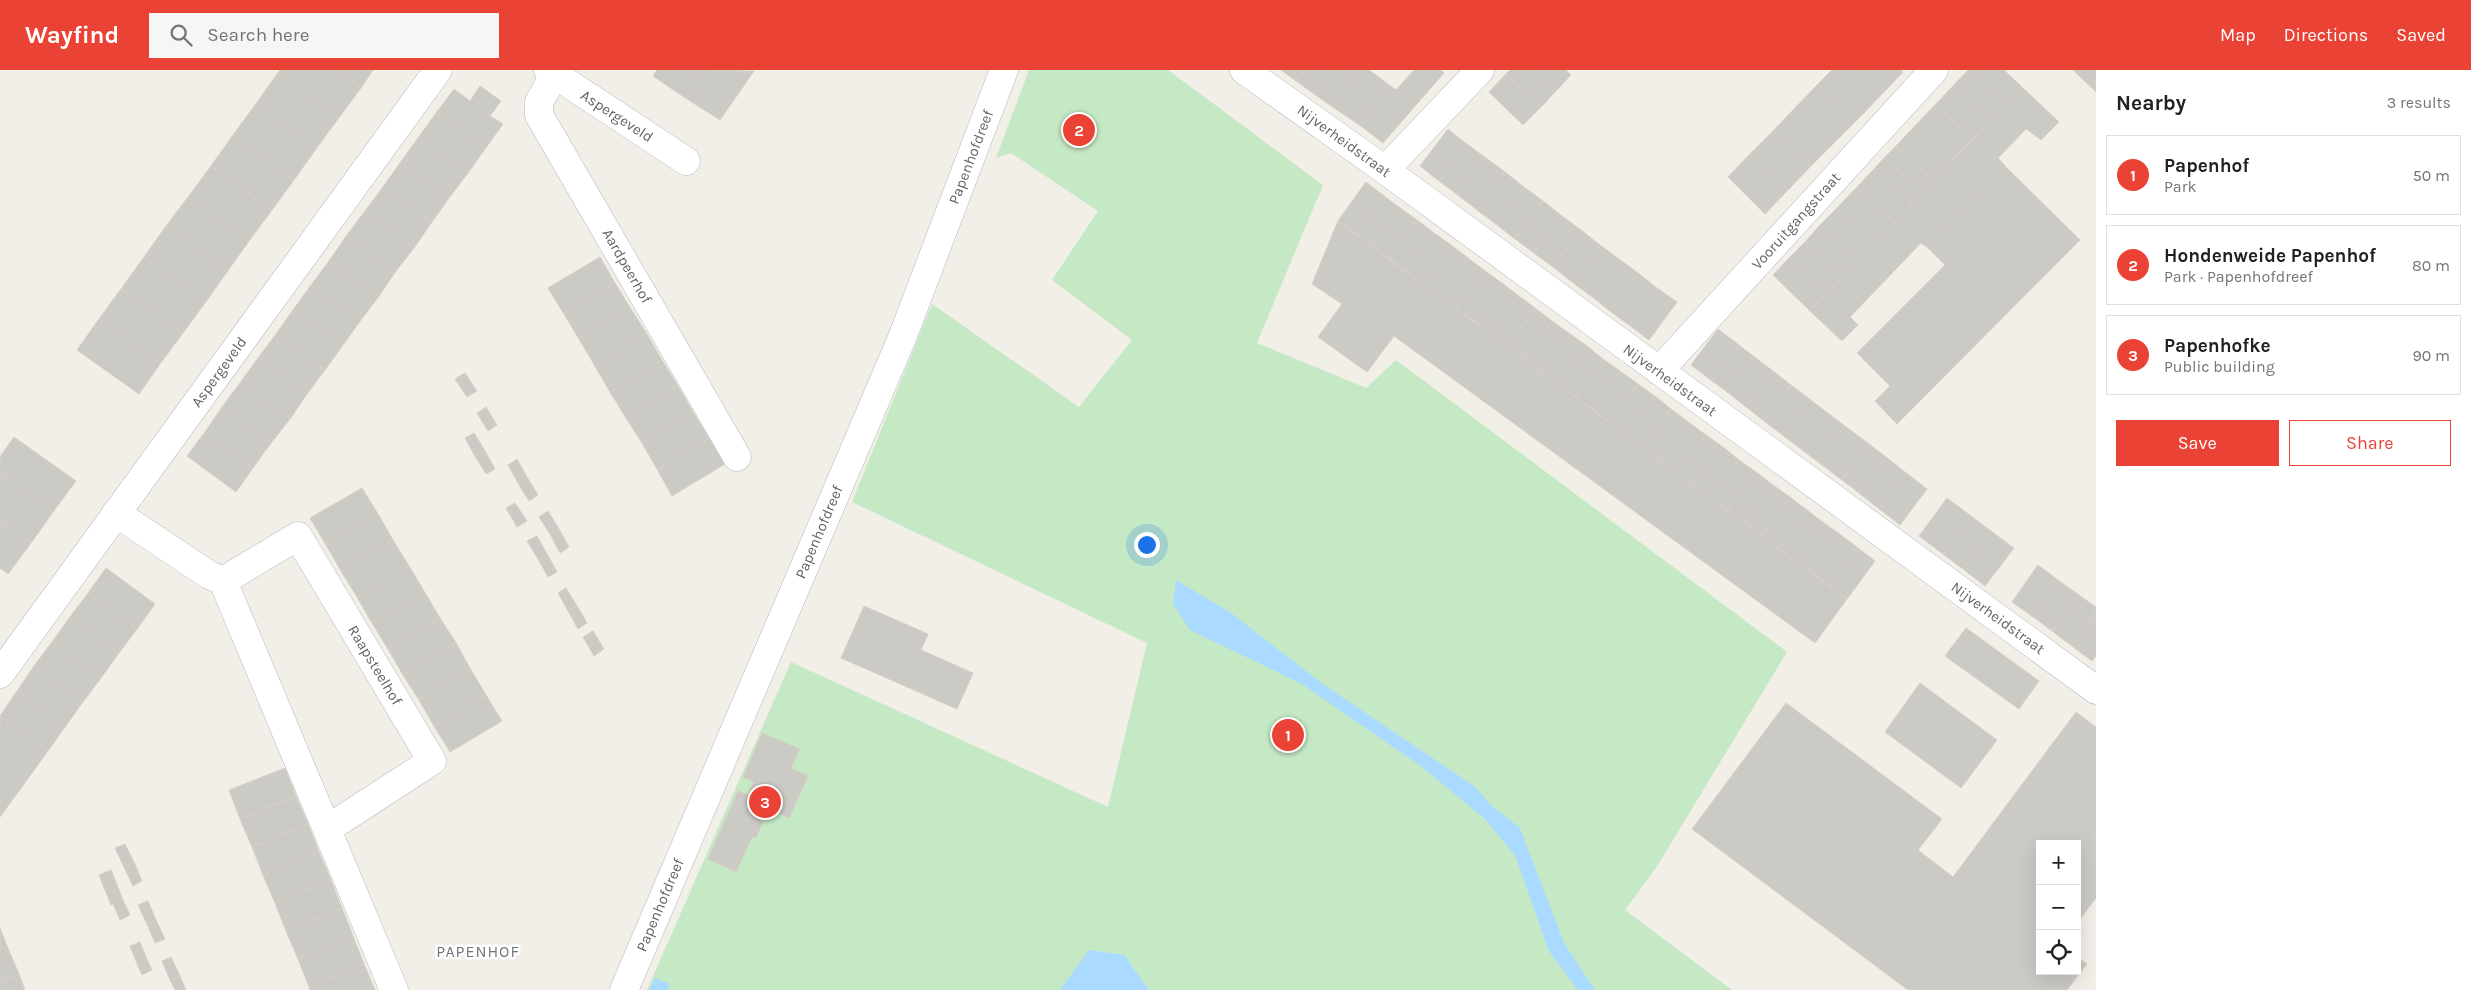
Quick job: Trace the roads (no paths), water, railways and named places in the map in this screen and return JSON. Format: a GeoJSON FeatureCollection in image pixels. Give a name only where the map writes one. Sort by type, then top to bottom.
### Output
{"type":"FeatureCollection","features":[{"type":"Feature","properties":{"kind":"street","name":"Aspergeveld"},"geometry":{"type":"LineString","coordinates":[[0,674],[438,70]]}},
{"type":"Feature","properties":{"kind":"street","name":"Papenhofdreef"},"geometry":{"type":"LineString","coordinates":[[624,990],[902,338],[1004,70]]}},
{"type":"Feature","properties":{"kind":"street","name":"Nijverheidstraat"},"geometry":{"type":"LineString","coordinates":[[1244,70],[1384,170],[1658,372],[2096,690]]}},
{"type":"Feature","properties":{"kind":"street"},"geometry":{"type":"LineString","coordinates":[[1384,170],[1480,70]]}},
{"type":"Feature","properties":{"kind":"street","name":"Vooruitgangstraat"},"geometry":{"type":"LineString","coordinates":[[1658,372],[1934,70]]}},
{"type":"Feature","properties":{"kind":"street","name":"Aspergeveld"},"geometry":{"type":"LineString","coordinates":[[552,72],[686,161]]}},
{"type":"Feature","properties":{"kind":"street","name":"Aardpeerhof"},"geometry":{"type":"LineString","coordinates":[[552,72],[539,102],[540,115],[737,457]]}},
{"type":"Feature","properties":{"kind":"street"},"geometry":{"type":"LineString","coordinates":[[116,513],[210,576],[223,580],[394,990]]}},
{"type":"Feature","properties":{"kind":"street","name":"Raapsteelhof"},"geometry":{"type":"LineString","coordinates":[[223,580],[298,536],[432,761],[327,829]]}},
{"type":"Feature","properties":{"kind":"water"},"geometry":{"type":"Polygon","coordinates":[[[1176,580],[1231,613],[1324,685],[1474,786],[1493,807],[1520,828],[1564,943],[1595,990],[1578,990],[1549,951],[1515,855],[1484,818],[1422,767],[1302,684],[1190,630],[1173,604],[1176,580]]]}},
{"type":"Feature","properties":{"kind":"water"},"geometry":{"type":"Polygon","coordinates":[[[1089,950],[1124,955],[1149,990],[1060,990],[1089,950]]]}},
{"type":"Feature","properties":{"kind":"water"},"geometry":{"type":"Polygon","coordinates":[[[655,978],[670,984],[667,990],[649,990],[655,978]]]}},
{"type":"Feature","properties":{"kind":"place","name":"Hondenweide Papenhof"},"geometry":{"type":"Point","coordinates":[1079,130]}},
{"type":"Feature","properties":{"kind":"place","name":"Papenhof"},"geometry":{"type":"Point","coordinates":[1288,735]}},
{"type":"Feature","properties":{"kind":"place","name":"Papenhofke"},"geometry":{"type":"Point","coordinates":[765,802]}},
{"type":"Feature","properties":{"kind":"district","name":"PAPENHOF"},"geometry":{"type":"Point","coordinates":[478,951]}}]}
